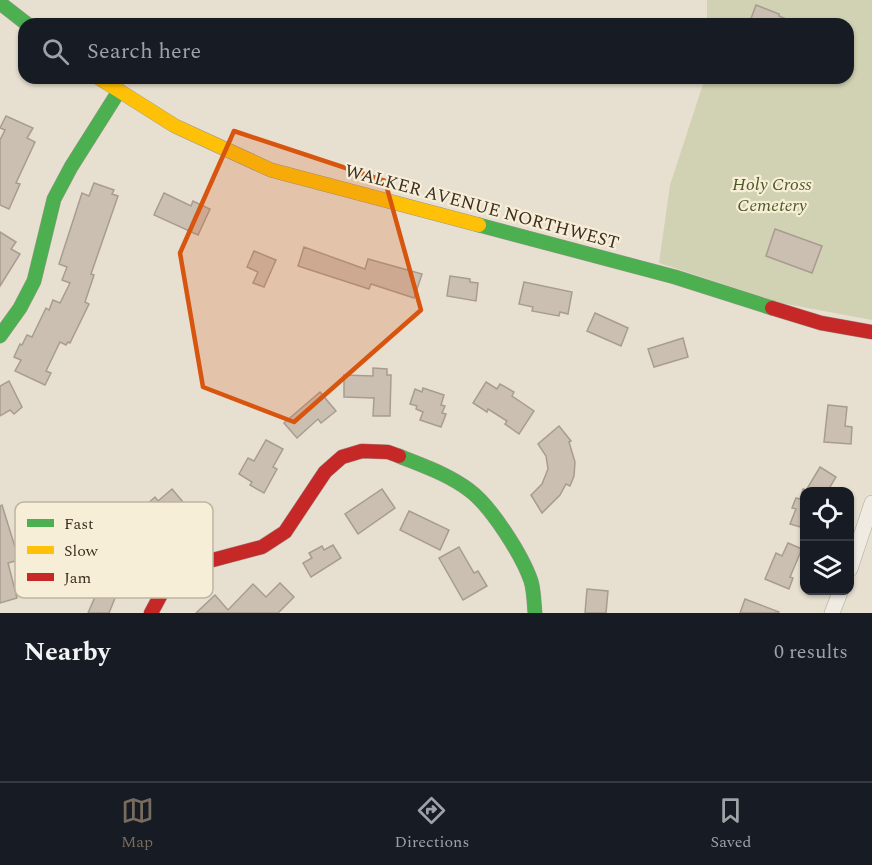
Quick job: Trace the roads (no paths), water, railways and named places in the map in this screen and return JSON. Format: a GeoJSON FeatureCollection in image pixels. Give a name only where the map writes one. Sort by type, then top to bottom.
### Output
{"type":"FeatureCollection","features":[{"type":"Feature","properties":{"kind":"main road"},"geometry":{"type":"LineString","coordinates":[[0,3],[19,18]]}},
{"type":"Feature","properties":{"kind":"main road","name":"WALKER AVENUE NORTHWEST"},"geometry":{"type":"LineString","coordinates":[[108,84],[175,126],[271,170],[675,277],[821,323],[872,332]]}},
{"type":"Feature","properties":{"kind":"main road"},"geometry":{"type":"LineString","coordinates":[[0,336],[20,308],[34,281],[54,199],[71,167],[119,92]]}},
{"type":"Feature","properties":{"kind":"main road"},"geometry":{"type":"LineString","coordinates":[[213,560],[262,547],[285,532],[325,472],[342,457],[362,451],[388,452],[445,475],[471,491],[514,546],[531,582],[535,613]]}},
{"type":"Feature","properties":{"kind":"main road"},"geometry":{"type":"LineString","coordinates":[[151,613],[159,598]]}},
{"type":"Feature","properties":{"kind":"street"},"geometry":{"type":"LineString","coordinates":[[854,555],[872,503]]}},
{"type":"Feature","properties":{"kind":"street"},"geometry":{"type":"LineString","coordinates":[[832,613],[839,595]]}},
{"type":"Feature","properties":{"kind":"park label","name":"Holy Cross Cemetery"},"geometry":{"type":"Point","coordinates":[772,194]}}]}
